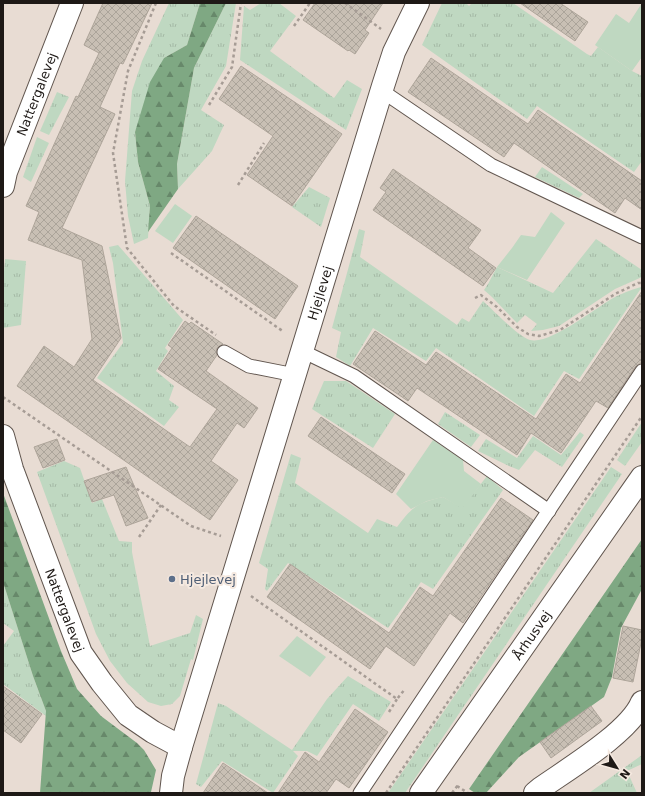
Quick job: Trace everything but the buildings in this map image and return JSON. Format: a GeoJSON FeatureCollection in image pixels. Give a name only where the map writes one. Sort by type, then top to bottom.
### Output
{"type":"FeatureCollection","features":[{"type":"Feature","properties":{"kind":"street","name":"Nattergalevej"},"geometry":{"type":"LineString","coordinates":[[3,186],[6,172],[72,3]]}},
{"type":"Feature","properties":{"kind":"street","name":"Hjejlevej"},"geometry":{"type":"LineString","coordinates":[[171,793],[173,776],[181,747],[394,52],[418,3]]}},
{"type":"Feature","properties":{"kind":"street","name":"Nattergalevej"},"geometry":{"type":"LineString","coordinates":[[3,436],[12,470],[81,653],[102,683],[128,715],[153,732],[181,747]]}},
{"type":"Feature","properties":{"kind":"street","name":"Århusvej"},"geometry":{"type":"LineString","coordinates":[[427,791],[641,480]]}},
{"type":"Feature","properties":{"kind":"street"},"geometry":{"type":"LineString","coordinates":[[535,793],[606,742],[627,724],[642,704]]}},
{"type":"Feature","properties":{"kind":"lane"},"geometry":{"type":"LineString","coordinates":[[382,91],[491,165],[642,237]]}},
{"type":"Feature","properties":{"kind":"lane"},"geometry":{"type":"LineString","coordinates":[[303,348],[354,376],[549,511]]}},
{"type":"Feature","properties":{"kind":"lane"},"geometry":{"type":"LineString","coordinates":[[224,352],[249,366],[295,375]]}},
{"type":"Feature","properties":{"kind":"lane"},"geometry":{"type":"LineString","coordinates":[[360,793],[642,371]]}},
{"type":"Feature","properties":{"kind":"path"},"geometry":{"type":"LineString","coordinates":[[156,3],[128,71],[113,154],[127,248],[174,306],[228,343],[224,352]]}},
{"type":"Feature","properties":{"kind":"path"},"geometry":{"type":"LineString","coordinates":[[209,105],[232,67],[241,3]]}},
{"type":"Feature","properties":{"kind":"path"},"geometry":{"type":"LineString","coordinates":[[294,26],[310,3]]}},
{"type":"Feature","properties":{"kind":"path"},"geometry":{"type":"LineString","coordinates":[[345,3],[399,42]]}},
{"type":"Feature","properties":{"kind":"path"},"geometry":{"type":"LineString","coordinates":[[238,185],[264,143]]}},
{"type":"Feature","properties":{"kind":"path"},"geometry":{"type":"LineString","coordinates":[[171,253],[303,348]]}},
{"type":"Feature","properties":{"kind":"path"},"geometry":{"type":"LineString","coordinates":[[475,298],[481,295],[497,307],[517,327],[528,334],[538,336],[560,330],[615,294],[638,282],[642,283]]}},
{"type":"Feature","properties":{"kind":"path"},"geometry":{"type":"LineString","coordinates":[[3,397],[191,526],[243,543]]}},
{"type":"Feature","properties":{"kind":"path"},"geometry":{"type":"LineString","coordinates":[[386,793],[642,416]]}},
{"type":"Feature","properties":{"kind":"path"},"geometry":{"type":"LineString","coordinates":[[139,537],[161,505]]}},
{"type":"Feature","properties":{"kind":"path"},"geometry":{"type":"LineString","coordinates":[[231,582],[397,699],[406,686]]}},
{"type":"Feature","properties":{"kind":"path"},"geometry":{"type":"LineString","coordinates":[[457,786],[468,793]]}},
{"type":"Feature","properties":{"kind":"green space"},"geometry":{"type":"Polygon","coordinates":[[[169,3],[200,3],[187,45],[164,58],[135,132],[138,162],[150,206],[148,238],[134,244],[128,216],[125,181],[132,91],[142,61],[169,3]]]}},
{"type":"Feature","properties":{"kind":"green space"},"geometry":{"type":"Polygon","coordinates":[[[200,3],[226,3],[194,68],[177,164],[178,189],[148,232],[150,206],[138,162],[135,132],[150,82],[164,58],[187,45],[200,3]]]}},
{"type":"Feature","properties":{"kind":"green space"},"geometry":{"type":"Polygon","coordinates":[[[226,3],[236,3],[226,66],[201,110],[224,125],[212,151],[178,189],[177,164],[194,68],[226,3]]]}},
{"type":"Feature","properties":{"kind":"green space"},"geometry":{"type":"Polygon","coordinates":[[[261,3],[279,3],[296,16],[270,51],[334,98],[347,80],[362,89],[346,130],[240,60],[244,6],[250,10],[261,3]]]}},
{"type":"Feature","properties":{"kind":"green space"},"geometry":{"type":"Polygon","coordinates":[[[442,3],[466,3],[469,6],[472,3],[513,3],[587,54],[591,56],[598,47],[632,71],[642,76],[642,161],[634,172],[537,106],[527,119],[422,45],[442,3]]]}},
{"type":"Feature","properties":{"kind":"green space"},"geometry":{"type":"Polygon","coordinates":[[[642,3],[642,57],[632,71],[595,45],[616,14],[629,23],[642,3]]]}},
{"type":"Feature","properties":{"kind":"green space"},"geometry":{"type":"Polygon","coordinates":[[[57,92],[69,97],[49,135],[40,131],[57,92]]]}},
{"type":"Feature","properties":{"kind":"green space"},"geometry":{"type":"Polygon","coordinates":[[[37,137],[49,143],[31,182],[23,177],[37,137]]]}},
{"type":"Feature","properties":{"kind":"green space"},"geometry":{"type":"Polygon","coordinates":[[[542,167],[583,194],[579,198],[535,177],[542,167]]]}},
{"type":"Feature","properties":{"kind":"green space"},"geometry":{"type":"Polygon","coordinates":[[[309,187],[330,198],[321,227],[292,207],[309,187]]]}},
{"type":"Feature","properties":{"kind":"green space"},"geometry":{"type":"Polygon","coordinates":[[[175,204],[192,216],[173,243],[155,231],[175,204]]]}},
{"type":"Feature","properties":{"kind":"green space"},"geometry":{"type":"Polygon","coordinates":[[[551,212],[565,223],[527,280],[497,267],[521,235],[535,237],[551,212]]]}},
{"type":"Feature","properties":{"kind":"green space"},"geometry":{"type":"Polygon","coordinates":[[[359,229],[365,231],[360,257],[457,325],[462,318],[469,322],[483,301],[519,334],[530,340],[539,340],[550,337],[574,324],[617,296],[642,287],[579,379],[564,371],[534,416],[436,348],[426,361],[373,328],[350,366],[336,357],[341,332],[332,328],[359,229]]]}},
{"type":"Feature","properties":{"kind":"green space"},"geometry":{"type":"Polygon","coordinates":[[[596,239],[642,270],[642,277],[615,289],[559,326],[531,331],[537,324],[525,315],[517,323],[484,290],[497,267],[553,293],[596,239]]]}},
{"type":"Feature","properties":{"kind":"green space"},"geometry":{"type":"Polygon","coordinates":[[[118,245],[183,320],[165,348],[168,351],[156,371],[174,386],[169,400],[179,407],[164,426],[97,378],[123,343],[113,263],[109,247],[118,245]]]}},
{"type":"Feature","properties":{"kind":"green space"},"geometry":{"type":"Polygon","coordinates":[[[5,259],[26,261],[21,325],[3,328],[3,284],[5,259]]]}},
{"type":"Feature","properties":{"kind":"green space"},"geometry":{"type":"Polygon","coordinates":[[[324,381],[346,381],[395,414],[373,448],[312,409],[324,381]]]}},
{"type":"Feature","properties":{"kind":"green space"},"geometry":{"type":"Polygon","coordinates":[[[445,412],[480,435],[471,447],[438,424],[445,412]]]}},
{"type":"Feature","properties":{"kind":"green space"},"geometry":{"type":"Polygon","coordinates":[[[642,422],[642,442],[625,466],[617,460],[642,422]]]}},
{"type":"Feature","properties":{"kind":"green space"},"geometry":{"type":"Polygon","coordinates":[[[580,432],[584,435],[562,467],[535,450],[519,470],[478,451],[486,439],[517,458],[533,436],[561,455],[580,432]]]}},
{"type":"Feature","properties":{"kind":"green space"},"geometry":{"type":"Polygon","coordinates":[[[433,440],[463,460],[464,471],[481,484],[462,509],[443,497],[427,501],[411,509],[396,494],[433,440]]]}},
{"type":"Feature","properties":{"kind":"green space"},"geometry":{"type":"Polygon","coordinates":[[[291,454],[301,458],[295,483],[368,533],[377,519],[397,527],[407,514],[416,506],[434,499],[443,497],[462,508],[487,476],[503,490],[433,589],[421,582],[388,628],[288,563],[267,591],[265,589],[268,569],[259,563],[291,454]]]}},
{"type":"Feature","properties":{"kind":"green space"},"geometry":{"type":"Polygon","coordinates":[[[64,461],[80,468],[92,503],[102,499],[119,541],[132,542],[132,552],[150,646],[190,633],[196,615],[203,619],[193,660],[191,659],[180,696],[172,704],[161,706],[148,702],[127,683],[110,661],[96,634],[37,472],[64,461]]]}},
{"type":"Feature","properties":{"kind":"green space"},"geometry":{"type":"Polygon","coordinates":[[[611,467],[622,474],[405,793],[388,793],[611,467]]]}},
{"type":"Feature","properties":{"kind":"green space"},"geometry":{"type":"Polygon","coordinates":[[[3,493],[61,651],[77,689],[101,716],[144,750],[156,770],[151,792],[40,793],[46,711],[33,676],[3,582],[3,493]]]}},
{"type":"Feature","properties":{"kind":"green space"},"geometry":{"type":"Polygon","coordinates":[[[642,539],[642,589],[621,628],[612,677],[604,697],[519,757],[486,793],[475,793],[469,789],[642,539]]]}},
{"type":"Feature","properties":{"kind":"green space"},"geometry":{"type":"Polygon","coordinates":[[[3,582],[33,676],[46,711],[46,716],[3,684],[3,646],[14,631],[3,623],[3,582]]]}},
{"type":"Feature","properties":{"kind":"green space"},"geometry":{"type":"Polygon","coordinates":[[[297,636],[326,657],[310,677],[279,656],[297,636]]]}},
{"type":"Feature","properties":{"kind":"green space"},"geometry":{"type":"Polygon","coordinates":[[[348,676],[391,702],[379,721],[353,704],[317,756],[307,751],[293,751],[298,756],[273,793],[222,761],[201,787],[196,784],[218,703],[226,706],[292,750],[327,699],[348,676]]]}},
{"type":"Feature","properties":{"kind":"green space"},"geometry":{"type":"Polygon","coordinates":[[[642,755],[642,764],[627,771],[637,793],[589,793],[642,755]]]}},
{"type":"Feature","properties":{"kind":"place","name":"Hjejlevej"},"geometry":{"type":"Point","coordinates":[172,579]}}]}
